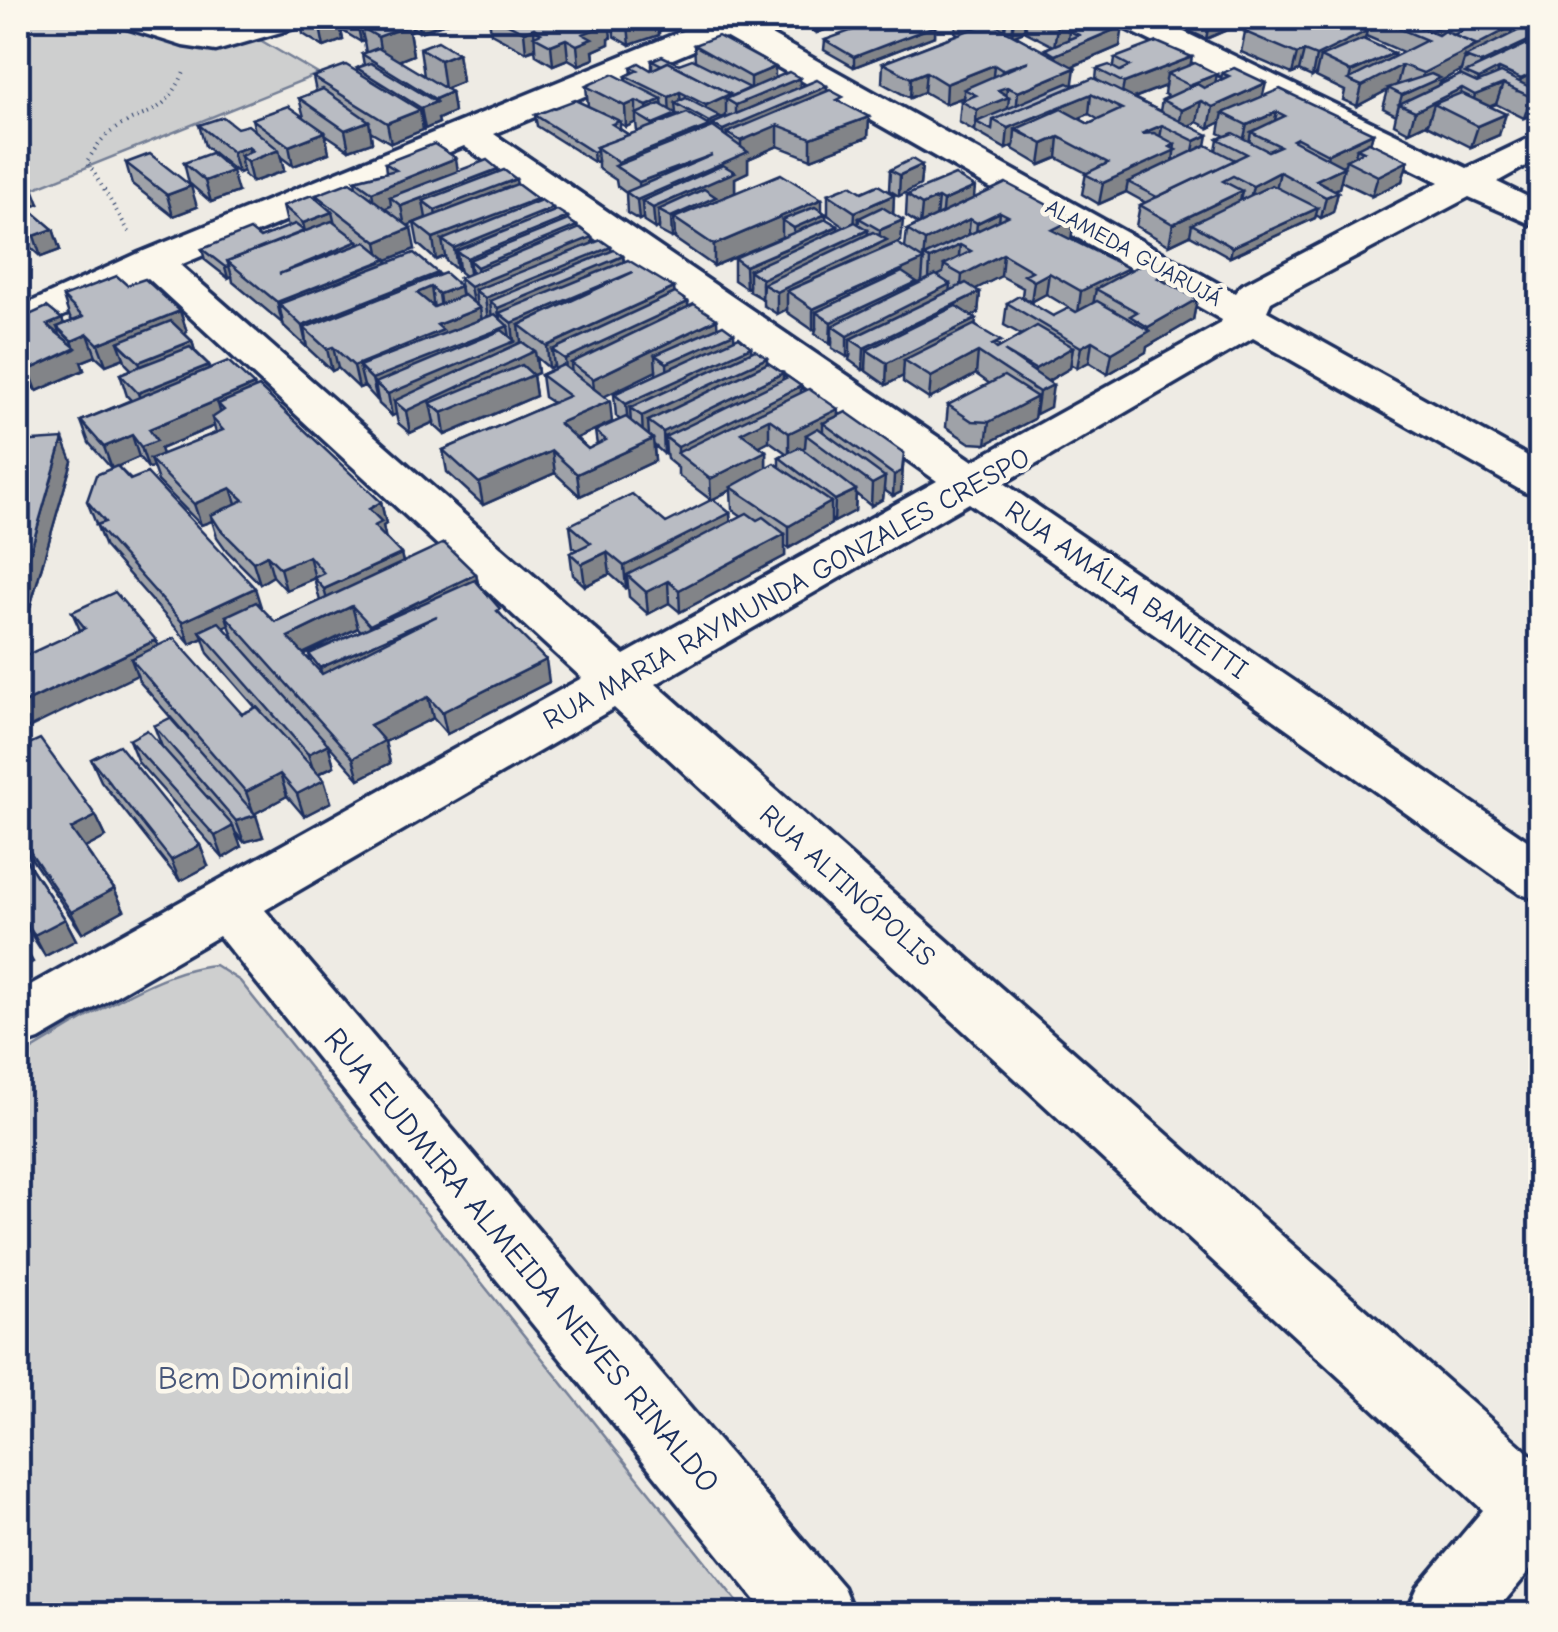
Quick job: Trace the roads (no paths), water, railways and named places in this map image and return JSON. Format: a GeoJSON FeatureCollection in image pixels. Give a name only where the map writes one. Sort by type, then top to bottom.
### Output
{"type":"FeatureCollection","features":[{"type":"Feature","properties":{"kind":"street"},"geometry":{"type":"LineString","coordinates":[[129,18],[195,40],[216,41],[293,18]]}},
{"type":"Feature","properties":{"kind":"street"},"geometry":{"type":"LineString","coordinates":[[1130,18],[1540,217]]}},
{"type":"Feature","properties":{"kind":"street"},"geometry":{"type":"LineString","coordinates":[[1525,18],[1540,24]]}},
{"type":"Feature","properties":{"kind":"street"},"geometry":{"type":"LineString","coordinates":[[18,324],[153,261],[734,21]]}},
{"type":"Feature","properties":{"kind":"street","name":"ALAMEDA GUARUJÁ"},"geometry":{"type":"LineString","coordinates":[[734,21],[1540,482]]}},
{"type":"Feature","properties":{"kind":"street","name":"RUA AMÁLIA BANIETTI"},"geometry":{"type":"LineString","coordinates":[[466,132],[1540,878]]}},
{"type":"Feature","properties":{"kind":"street","name":"RUA MARIA RAYMUNDA GONZALES CRESPO"},"geometry":{"type":"LineString","coordinates":[[18,1022],[1238,332],[1254,295],[1540,144]]}},
{"type":"Feature","properties":{"kind":"street","name":"RUA ALTINÓPOLIS"},"geometry":{"type":"LineString","coordinates":[[153,261],[1539,1506]]}},
{"type":"Feature","properties":{"kind":"street","name":"RUA EUDMIRA ALMEIDA NEVES RINALDO"},"geometry":{"type":"LineString","coordinates":[[227,905],[816,1614]]}},
{"type":"Feature","properties":{"kind":"street"},"geometry":{"type":"LineString","coordinates":[[1445,1614],[1539,1506]]}},
{"type":"Feature","properties":{"kind":"park label","name":"Bem Dominial"},"geometry":{"type":"Point","coordinates":[254,1378]}}]}
